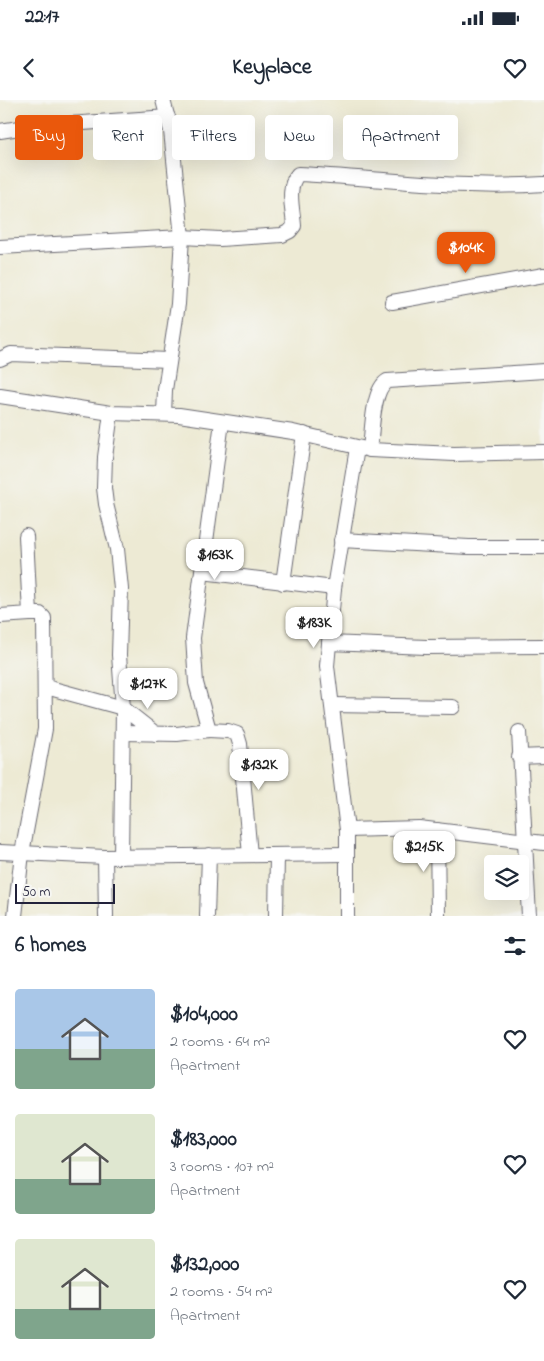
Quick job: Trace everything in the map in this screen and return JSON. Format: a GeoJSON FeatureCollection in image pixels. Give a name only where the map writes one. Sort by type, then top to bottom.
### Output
{"type":"FeatureCollection","features":[{"type":"Feature","properties":{"kind":"street"},"geometry":{"type":"LineString","coordinates":[[163,100],[168,116],[182,238],[178,304],[169,360],[164,414]]}},
{"type":"Feature","properties":{"kind":"street"},"geometry":{"type":"LineString","coordinates":[[0,131],[26,126],[168,116]]}},
{"type":"Feature","properties":{"kind":"street"},"geometry":{"type":"LineString","coordinates":[[0,247],[282,235],[290,231],[294,226],[292,180],[298,174],[446,186],[544,184]]}},
{"type":"Feature","properties":{"kind":"street"},"geometry":{"type":"LineString","coordinates":[[392,302],[544,275]]}},
{"type":"Feature","properties":{"kind":"street"},"geometry":{"type":"LineString","coordinates":[[0,359],[11,354],[169,360]]}},
{"type":"Feature","properties":{"kind":"street"},"geometry":{"type":"LineString","coordinates":[[346,916],[347,830],[327,666],[334,588],[341,540],[377,395],[382,384],[387,381],[544,371]]}},
{"type":"Feature","properties":{"kind":"street"},"geometry":{"type":"LineString","coordinates":[[0,396],[111,413],[164,414],[222,422],[304,434],[364,449],[454,454],[544,452]]}},
{"type":"Feature","properties":{"kind":"street"},"geometry":{"type":"LineString","coordinates":[[111,413],[104,488],[117,549],[121,589],[119,655],[123,708],[121,857]]}},
{"type":"Feature","properties":{"kind":"street"},"geometry":{"type":"LineString","coordinates":[[208,730],[194,669],[193,638],[222,422]]}},
{"type":"Feature","properties":{"kind":"street"},"geometry":{"type":"LineString","coordinates":[[283,583],[304,434]]}},
{"type":"Feature","properties":{"kind":"street"},"geometry":{"type":"LineString","coordinates":[[26,536],[30,614]]}},
{"type":"Feature","properties":{"kind":"street"},"geometry":{"type":"LineString","coordinates":[[341,540],[443,546],[544,547]]}},
{"type":"Feature","properties":{"kind":"street"},"geometry":{"type":"LineString","coordinates":[[202,572],[334,588]]}},
{"type":"Feature","properties":{"kind":"street"},"geometry":{"type":"LineString","coordinates":[[0,616],[40,614],[44,618],[45,729],[22,853],[16,916]]}},
{"type":"Feature","properties":{"kind":"street"},"geometry":{"type":"LineString","coordinates":[[329,643],[426,647],[544,646]]}},
{"type":"Feature","properties":{"kind":"street"},"geometry":{"type":"LineString","coordinates":[[46,687],[123,708],[156,734]]}},
{"type":"Feature","properties":{"kind":"street"},"geometry":{"type":"LineString","coordinates":[[332,705],[453,706]]}},
{"type":"Feature","properties":{"kind":"street"},"geometry":{"type":"LineString","coordinates":[[123,733],[156,734],[208,730],[228,731],[236,734],[240,744],[250,855]]}},
{"type":"Feature","properties":{"kind":"street"},"geometry":{"type":"LineString","coordinates":[[518,732],[529,916]]}},
{"type":"Feature","properties":{"kind":"street"},"geometry":{"type":"LineString","coordinates":[[520,757],[544,756]]}},
{"type":"Feature","properties":{"kind":"street"},"geometry":{"type":"LineString","coordinates":[[347,830],[437,830],[544,843]]}},
{"type":"Feature","properties":{"kind":"street"},"geometry":{"type":"LineString","coordinates":[[437,830],[438,916]]}},
{"type":"Feature","properties":{"kind":"street"},"geometry":{"type":"LineString","coordinates":[[0,852],[105,857],[346,854]]}},
{"type":"Feature","properties":{"kind":"street"},"geometry":{"type":"LineString","coordinates":[[207,916],[209,855]]}},
{"type":"Feature","properties":{"kind":"street"},"geometry":{"type":"LineString","coordinates":[[276,916],[278,855]]}},
{"type":"Feature","properties":{"kind":"street"},"geometry":{"type":"LineString","coordinates":[[105,857],[106,916]]}}]}
